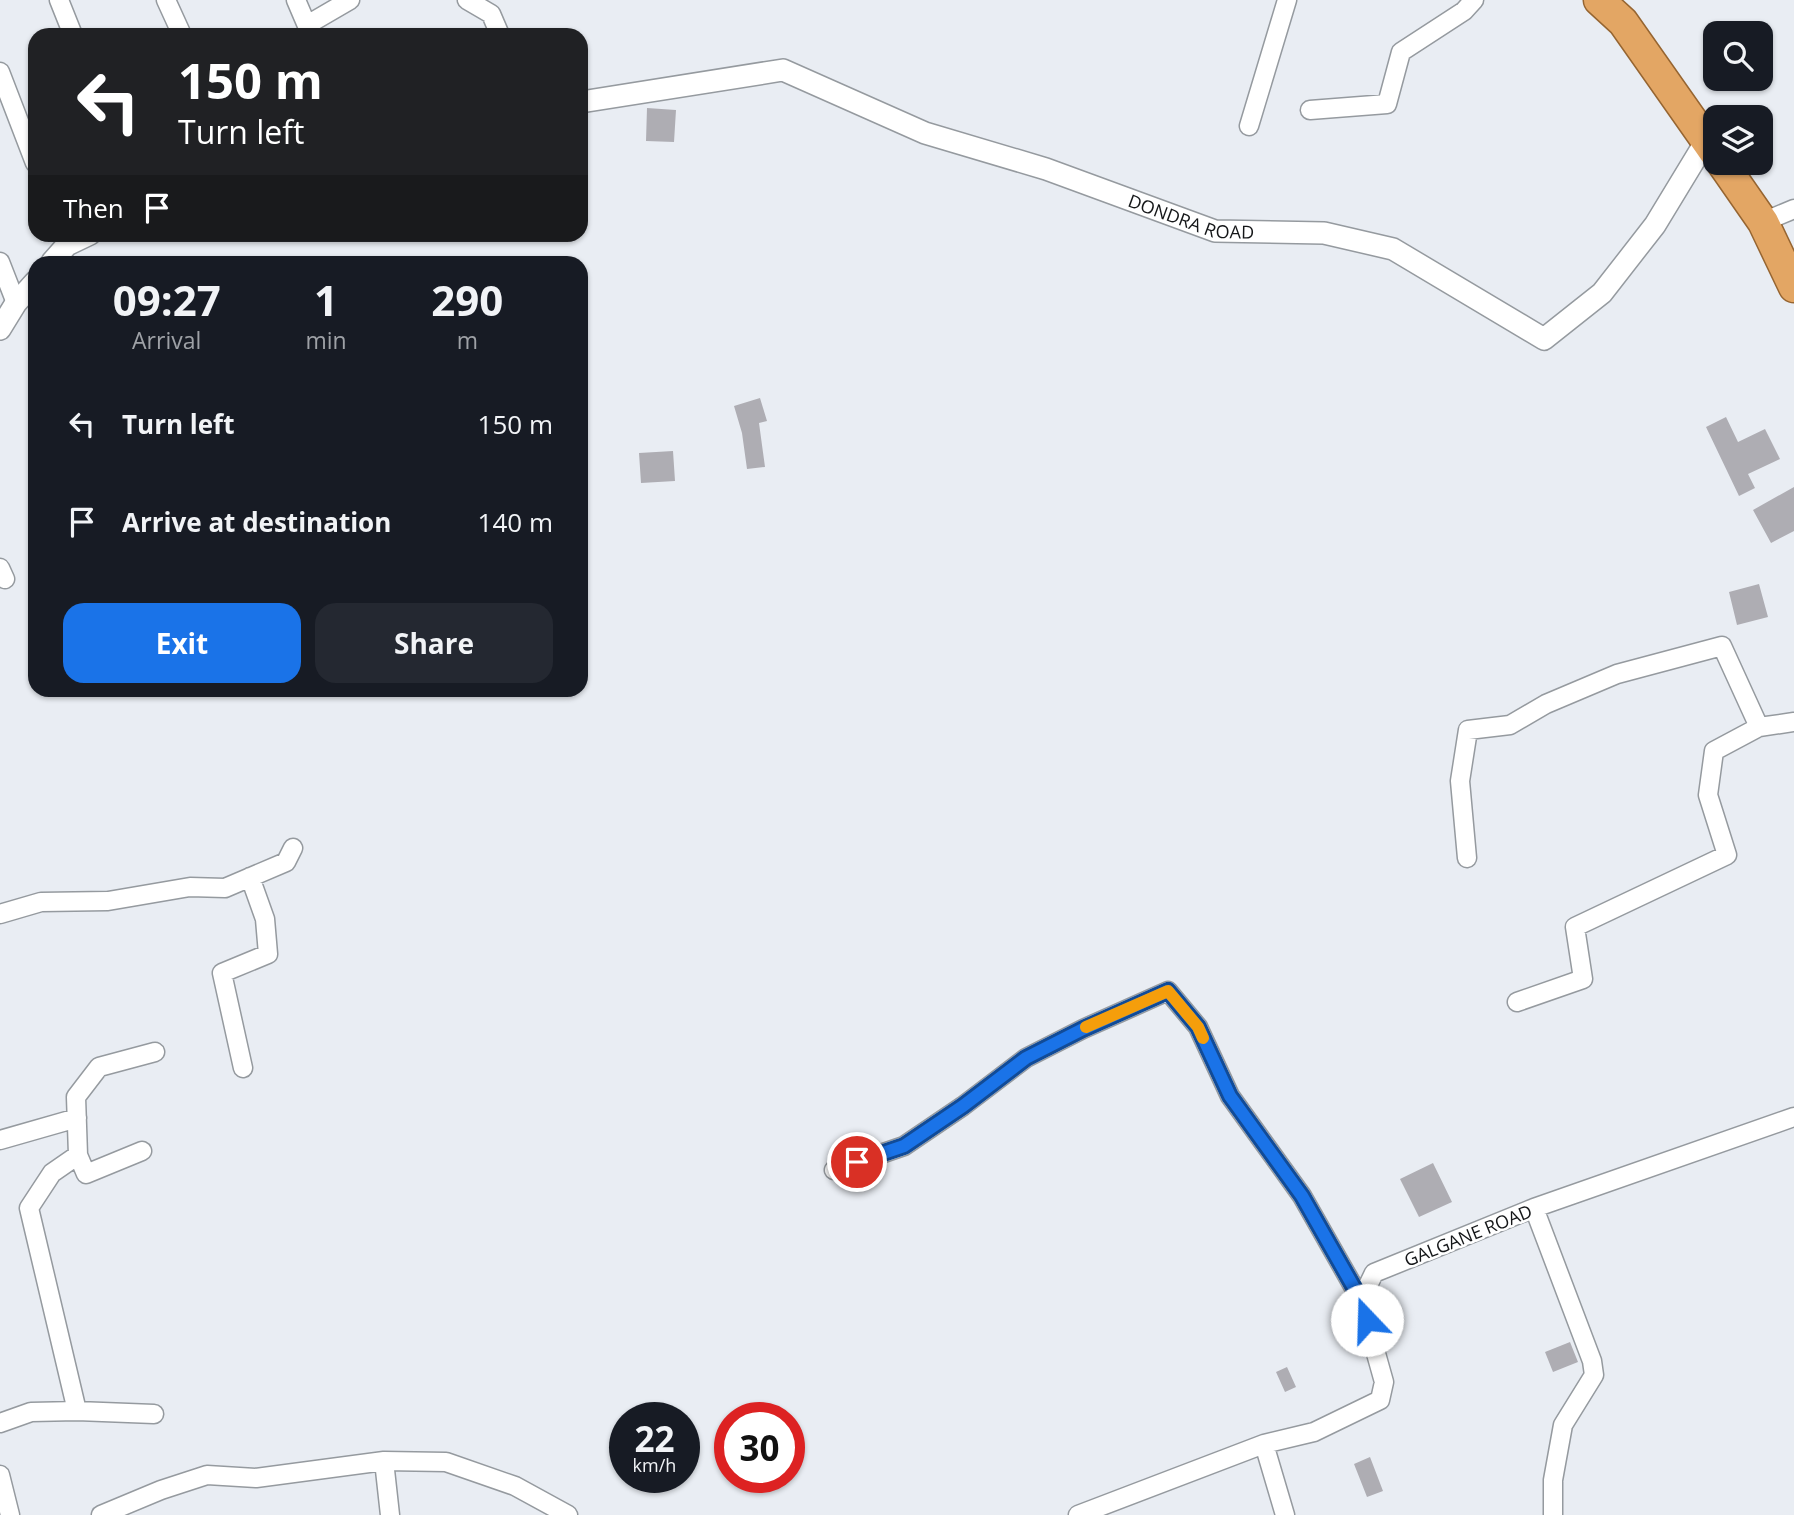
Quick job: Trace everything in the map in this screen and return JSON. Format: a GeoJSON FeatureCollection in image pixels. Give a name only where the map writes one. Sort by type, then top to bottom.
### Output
{"type":"FeatureCollection","features":[{"type":"Feature","properties":{"kind":"highway"},"geometry":{"type":"LineString","coordinates":[[1599,0],[1623,22],[1703,136]]}},
{"type":"Feature","properties":{"kind":"highway"},"geometry":{"type":"LineString","coordinates":[[1730,175],[1763,222],[1794,287]]}},
{"type":"Feature","properties":{"kind":"street"},"geometry":{"type":"LineString","coordinates":[[58,0],[70,28]]}},
{"type":"Feature","properties":{"kind":"street"},"geometry":{"type":"LineString","coordinates":[[166,0],[179,28]]}},
{"type":"Feature","properties":{"kind":"street"},"geometry":{"type":"LineString","coordinates":[[296,0],[308,28]]}},
{"type":"Feature","properties":{"kind":"street"},"geometry":{"type":"LineString","coordinates":[[312,28],[350,0]]}},
{"type":"Feature","properties":{"kind":"street"},"geometry":{"type":"LineString","coordinates":[[467,0],[491,14],[497,28]]}},
{"type":"Feature","properties":{"kind":"street"},"geometry":{"type":"LineString","coordinates":[[1249,126],[1287,0]]}},
{"type":"Feature","properties":{"kind":"street"},"geometry":{"type":"LineString","coordinates":[[1310,110],[1387,104],[1401,52],[1464,11],[1474,0]]}},
{"type":"Feature","properties":{"kind":"street","name":"DONDRA ROAD"},"geometry":{"type":"LineString","coordinates":[[588,101],[783,70],[925,133],[1046,169],[1215,231],[1324,233],[1393,249],[1544,339],[1602,293],[1703,166]]}},
{"type":"Feature","properties":{"kind":"street"},"geometry":{"type":"LineString","coordinates":[[0,72],[28,145]]}},
{"type":"Feature","properties":{"kind":"street"},"geometry":{"type":"LineString","coordinates":[[1763,222],[1794,209]]}},
{"type":"Feature","properties":{"kind":"street"},"geometry":{"type":"LineString","coordinates":[[0,262],[16,303]]}},
{"type":"Feature","properties":{"kind":"street"},"geometry":{"type":"LineString","coordinates":[[0,329],[28,290]]}},
{"type":"Feature","properties":{"kind":"street"},"geometry":{"type":"LineString","coordinates":[[1467,858],[1460,781],[1468,730],[1510,725],[1546,704],[1618,674],[1721,646],[1759,727]]}},
{"type":"Feature","properties":{"kind":"street"},"geometry":{"type":"LineString","coordinates":[[1517,1002],[1583,979],[1575,927],[1727,855],[1708,795],[1714,751],[1759,727],[1794,722]]}},
{"type":"Feature","properties":{"kind":"street"},"geometry":{"type":"LineString","coordinates":[[0,914],[41,902],[108,901],[190,887],[225,888],[286,862],[293,848]]}},
{"type":"Feature","properties":{"kind":"street"},"geometry":{"type":"LineString","coordinates":[[243,1068],[222,973],[268,954],[265,919],[250,877]]}},
{"type":"Feature","properties":{"kind":"street"},"geometry":{"type":"LineString","coordinates":[[834,1170],[904,1146],[1026,1058],[1168,991],[1198,1027],[1230,1096],[1302,1196],[1361,1300],[1384,1382],[1380,1400],[1314,1432],[1264,1444],[1078,1515]]}},
{"type":"Feature","properties":{"kind":"street"},"geometry":{"type":"LineString","coordinates":[[142,1151],[86,1174],[78,1155],[76,1097],[99,1067],[155,1052]]}},
{"type":"Feature","properties":{"kind":"street","name":"GALGANE ROAD"},"geometry":{"type":"LineString","coordinates":[[1361,1300],[1374,1273],[1534,1208],[1794,1117]]}},
{"type":"Feature","properties":{"kind":"street"},"geometry":{"type":"LineString","coordinates":[[0,1140],[77,1118]]}},
{"type":"Feature","properties":{"kind":"street"},"geometry":{"type":"LineString","coordinates":[[77,1411],[29,1208],[52,1173],[78,1155]]}},
{"type":"Feature","properties":{"kind":"street"},"geometry":{"type":"LineString","coordinates":[[1534,1208],[1592,1361],[1594,1376],[1563,1425],[1553,1480],[1553,1515]]}},
{"type":"Feature","properties":{"kind":"street"},"geometry":{"type":"LineString","coordinates":[[0,1423],[32,1412],[154,1414]]}},
{"type":"Feature","properties":{"kind":"street"},"geometry":{"type":"LineString","coordinates":[[1264,1444],[1285,1515]]}},
{"type":"Feature","properties":{"kind":"street"},"geometry":{"type":"LineString","coordinates":[[101,1515],[161,1490],[207,1475],[256,1478],[384,1461],[446,1462],[515,1486],[568,1515]]}},
{"type":"Feature","properties":{"kind":"street"},"geometry":{"type":"LineString","coordinates":[[384,1461],[390,1515]]}},
{"type":"Feature","properties":{"kind":"street"},"geometry":{"type":"LineString","coordinates":[[0,1475],[10,1515]]}},
{"type":"Feature","properties":{"kind":"building"},"geometry":{"type":"Polygon","coordinates":[[[647,108],[676,110],[674,142],[646,141],[647,108]]]}},
{"type":"Feature","properties":{"kind":"building"},"geometry":{"type":"Polygon","coordinates":[[[760,398],[767,421],[759,423],[765,467],[747,469],[742,433],[734,406],[760,398]]]}},
{"type":"Feature","properties":{"kind":"building"},"geometry":{"type":"Polygon","coordinates":[[[1726,417],[1738,442],[1765,429],[1780,459],[1748,474],[1755,488],[1739,496],[1706,427],[1726,417]]]}},
{"type":"Feature","properties":{"kind":"building"},"geometry":{"type":"Polygon","coordinates":[[[673,451],[675,481],[641,483],[639,453],[673,451]]]}},
{"type":"Feature","properties":{"kind":"building"},"geometry":{"type":"Polygon","coordinates":[[[1794,487],[1794,531],[1771,543],[1753,510],[1794,487]]]}},
{"type":"Feature","properties":{"kind":"building"},"geometry":{"type":"Polygon","coordinates":[[[1759,584],[1768,617],[1737,625],[1729,592],[1759,584]]]}},
{"type":"Feature","properties":{"kind":"building"},"geometry":{"type":"Polygon","coordinates":[[[1433,1163],[1452,1202],[1419,1217],[1400,1179],[1433,1163]]]}},
{"type":"Feature","properties":{"kind":"building"},"geometry":{"type":"Polygon","coordinates":[[[1570,1342],[1578,1362],[1553,1372],[1545,1352],[1570,1342]]]}},
{"type":"Feature","properties":{"kind":"building"},"geometry":{"type":"Polygon","coordinates":[[[1287,1367],[1296,1387],[1285,1392],[1276,1372],[1287,1367]]]}},
{"type":"Feature","properties":{"kind":"building"},"geometry":{"type":"Polygon","coordinates":[[[1370,1457],[1383,1491],[1367,1497],[1354,1464],[1370,1457]]]}},
{"type":"Feature","properties":{"kind":"slow traffic"},"geometry":{"type":"LineString","coordinates":[[1086,1027],[1168,991],[1198,1027],[1203,1038]]}},
{"type":"Feature","properties":{"kind":"route"},"geometry":{"type":"LineString","coordinates":[[857,1162],[904,1146],[1026,1058],[1168,991],[1198,1027],[1230,1096],[1302,1196],[1361,1300],[1367,1320]]}}]}
